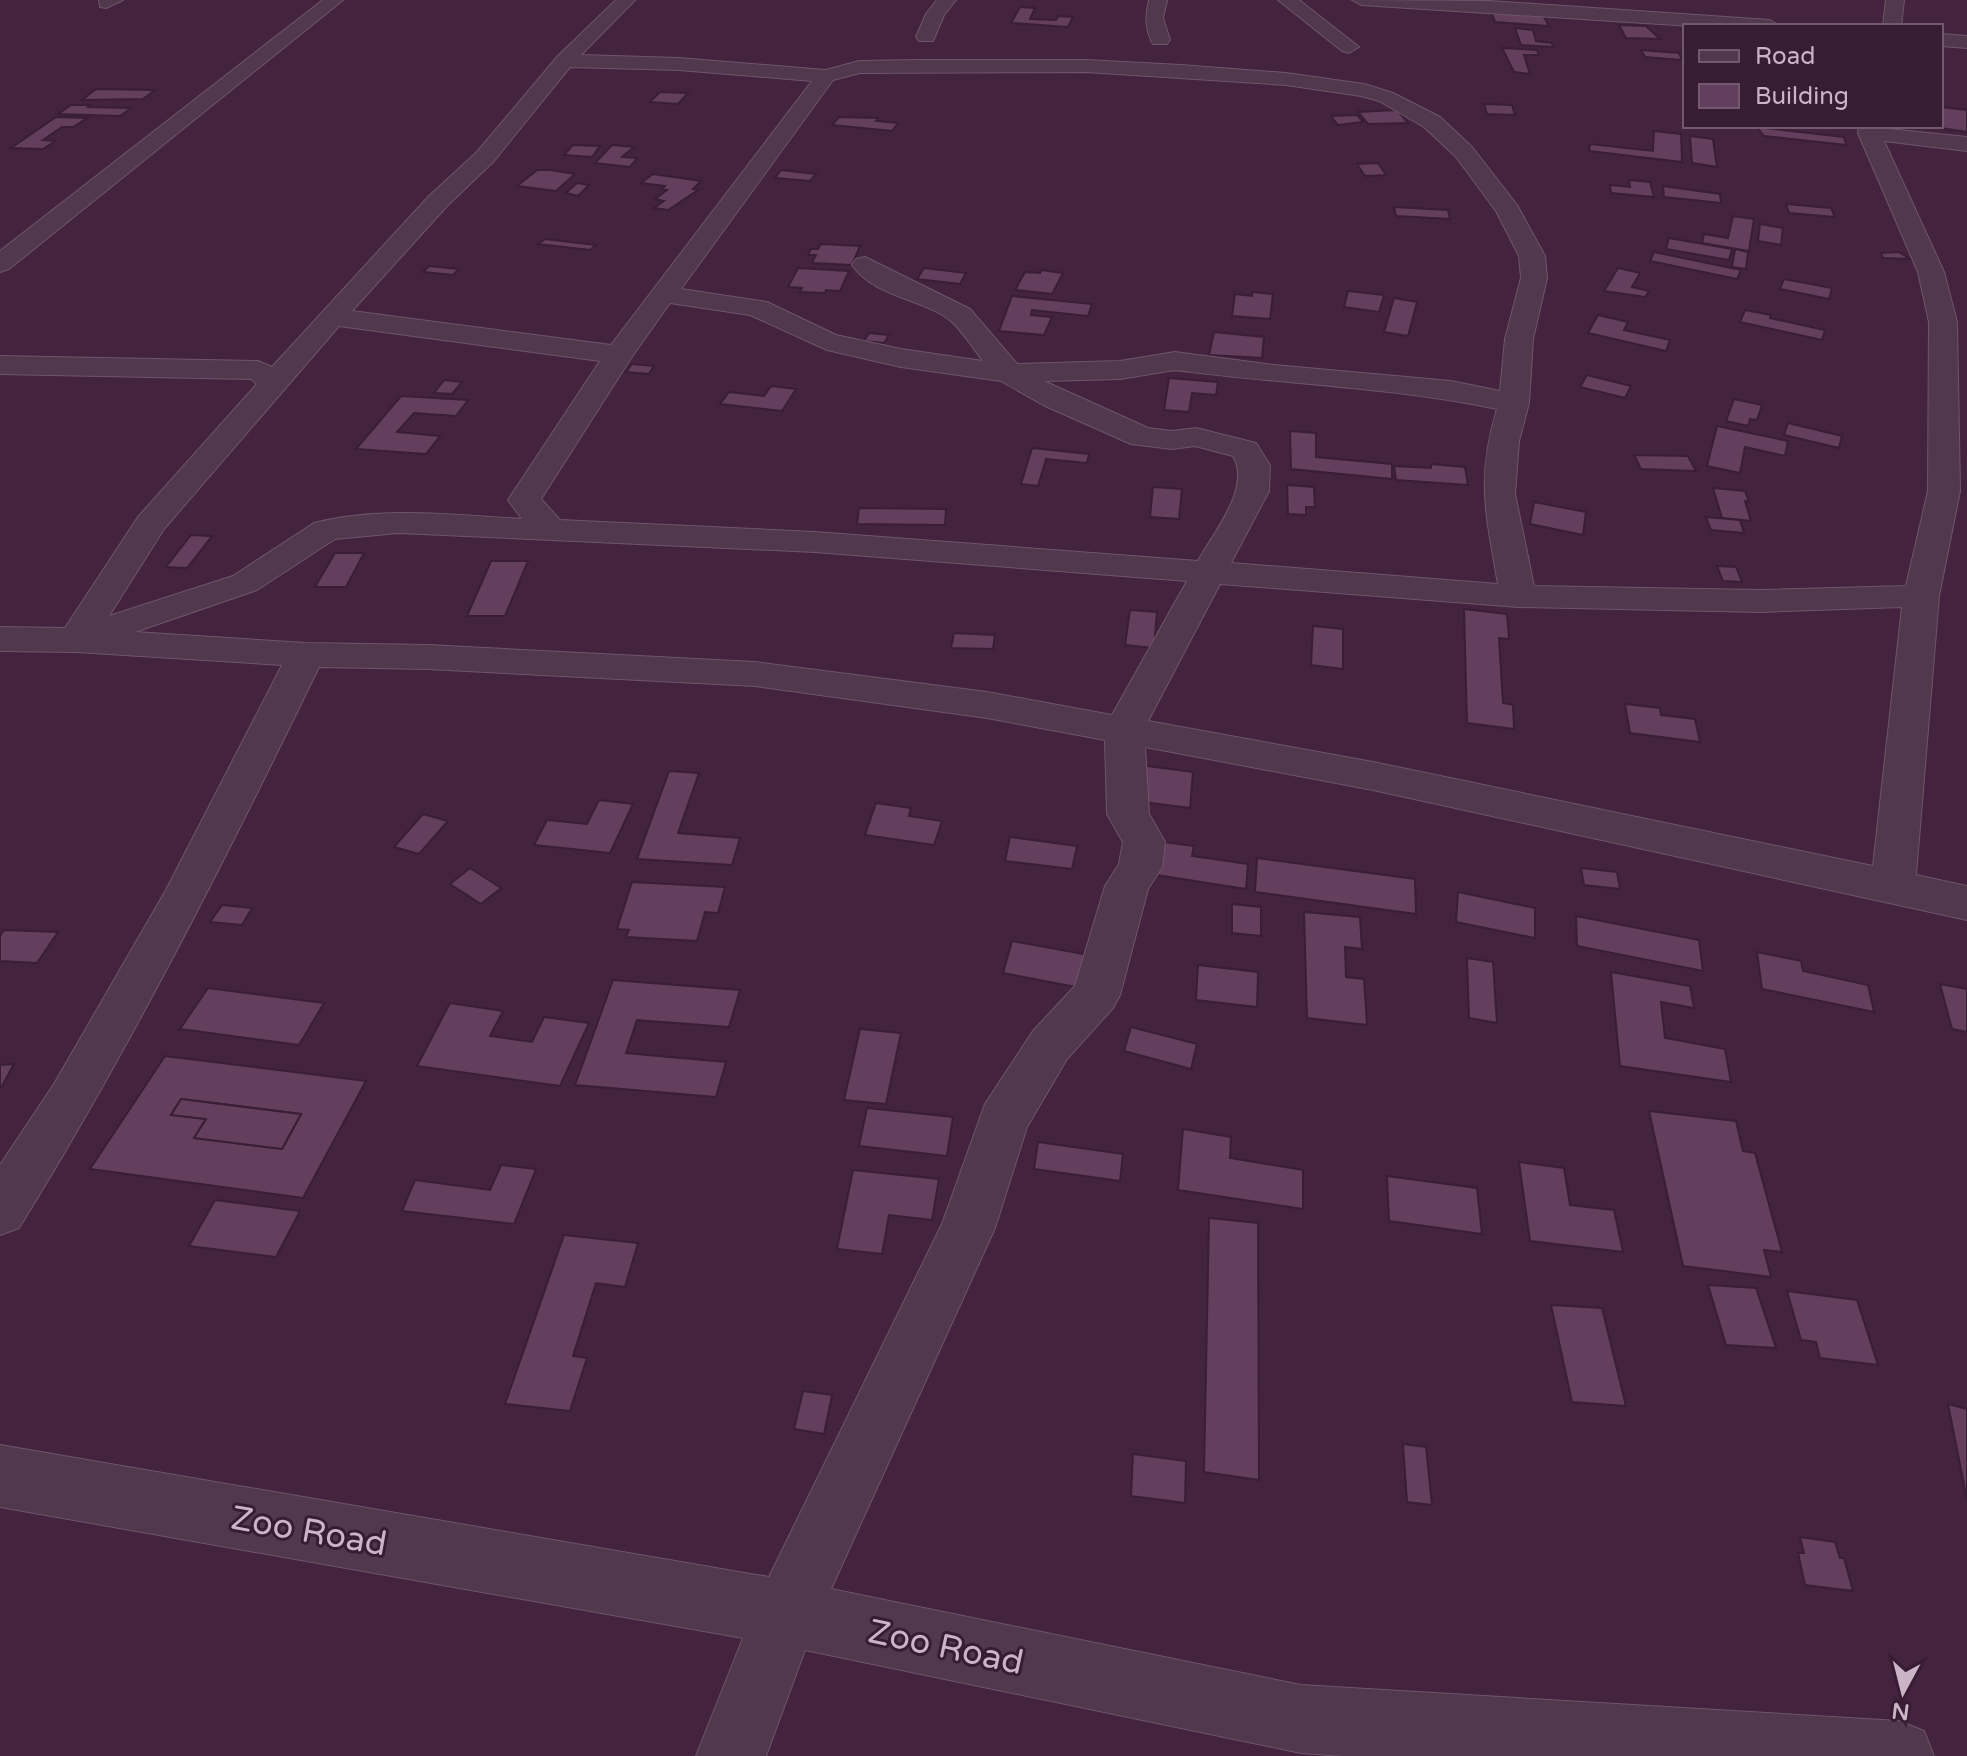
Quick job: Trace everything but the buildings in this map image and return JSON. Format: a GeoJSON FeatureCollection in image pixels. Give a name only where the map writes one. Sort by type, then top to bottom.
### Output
{"type":"FeatureCollection","features":[{"type":"Feature","properties":{"kind":"street"},"geometry":{"type":"LineString","coordinates":[[0,264],[334,0]]}},
{"type":"Feature","properties":{"kind":"street"},"geometry":{"type":"LineString","coordinates":[[76,640],[150,524],[332,317],[438,201],[485,157],[564,61],[626,0]]}},
{"type":"Feature","properties":{"kind":"street"},"geometry":{"type":"LineString","coordinates":[[926,37],[935,14],[947,0]]}},
{"type":"Feature","properties":{"kind":"street"},"geometry":{"type":"LineString","coordinates":[[1158,0],[1154,18],[1160,40]]}},
{"type":"Feature","properties":{"kind":"street"},"geometry":{"type":"LineString","coordinates":[[1287,0],[1349,47]]}},
{"type":"Feature","properties":{"kind":"street"},"geometry":{"type":"LineString","coordinates":[[1361,0],[1612,7],[1753,24]]}},
{"type":"Feature","properties":{"kind":"street"},"geometry":{"type":"LineString","coordinates":[[1892,24],[1895,0]]}},
{"type":"Feature","properties":{"kind":"street"},"geometry":{"type":"LineString","coordinates":[[1943,40],[1967,42]]}},
{"type":"Feature","properties":{"kind":"street"},"geometry":{"type":"LineString","coordinates":[[564,61],[679,64],[826,76],[859,67],[1086,66],[1331,84],[1386,97],[1432,122],[1464,152],[1508,210],[1532,256],[1534,278],[1519,339],[1514,403],[1503,441],[1499,494],[1518,596]]}},
{"type":"Feature","properties":{"kind":"street"},"geometry":{"type":"LineString","coordinates":[[550,530],[524,500],[618,355],[826,76]]}},
{"type":"Feature","properties":{"kind":"street"},"geometry":{"type":"LineString","coordinates":[[1870,130],[1967,144]]}},
{"type":"Feature","properties":{"kind":"street"},"geometry":{"type":"LineString","coordinates":[[1870,130],[1931,272],[1943,322],[1955,493],[1921,596],[1893,889]]}},
{"type":"Feature","properties":{"kind":"street"},"geometry":{"type":"LineString","coordinates":[[731,1756],[786,1613],[968,1228],[1003,1120],[1050,1045],[1096,995],[1127,886],[1140,867],[1144,842],[1128,814],[1124,729],[1253,491],[1254,465],[1245,450],[1196,437],[1172,440],[1142,437],[1054,399],[1009,373],[960,315],[881,278],[865,265]]}},
{"type":"Feature","properties":{"kind":"street"},"geometry":{"type":"LineString","coordinates":[[663,294],[757,308],[827,342],[901,358],[1009,373],[1120,370],[1175,361],[1274,374],[1451,390],[1514,403]]}},
{"type":"Feature","properties":{"kind":"street"},"geometry":{"type":"LineString","coordinates":[[332,317],[618,355]]}},
{"type":"Feature","properties":{"kind":"street"},"geometry":{"type":"LineString","coordinates":[[0,365],[258,370],[274,383]]}},
{"type":"Feature","properties":{"kind":"street"},"geometry":{"type":"LineString","coordinates":[[76,640],[245,583],[326,530],[398,523],[815,542],[1518,596],[1760,601],[1921,596]]}},
{"type":"Feature","properties":{"kind":"street"},"geometry":{"type":"LineString","coordinates":[[0,639],[76,640],[306,655],[428,657],[755,674],[987,705],[1373,776],[1967,903]]}},
{"type":"Feature","properties":{"kind":"street"},"geometry":{"type":"LineString","coordinates":[[0,1211],[72,1099],[186,895],[306,655]]}},
{"type":"Feature","properties":{"kind":"street","name":"Zoo Road"},"geometry":{"type":"LineString","coordinates":[[0,1476],[786,1613],[1301,1719],[1899,1756]]}}]}
